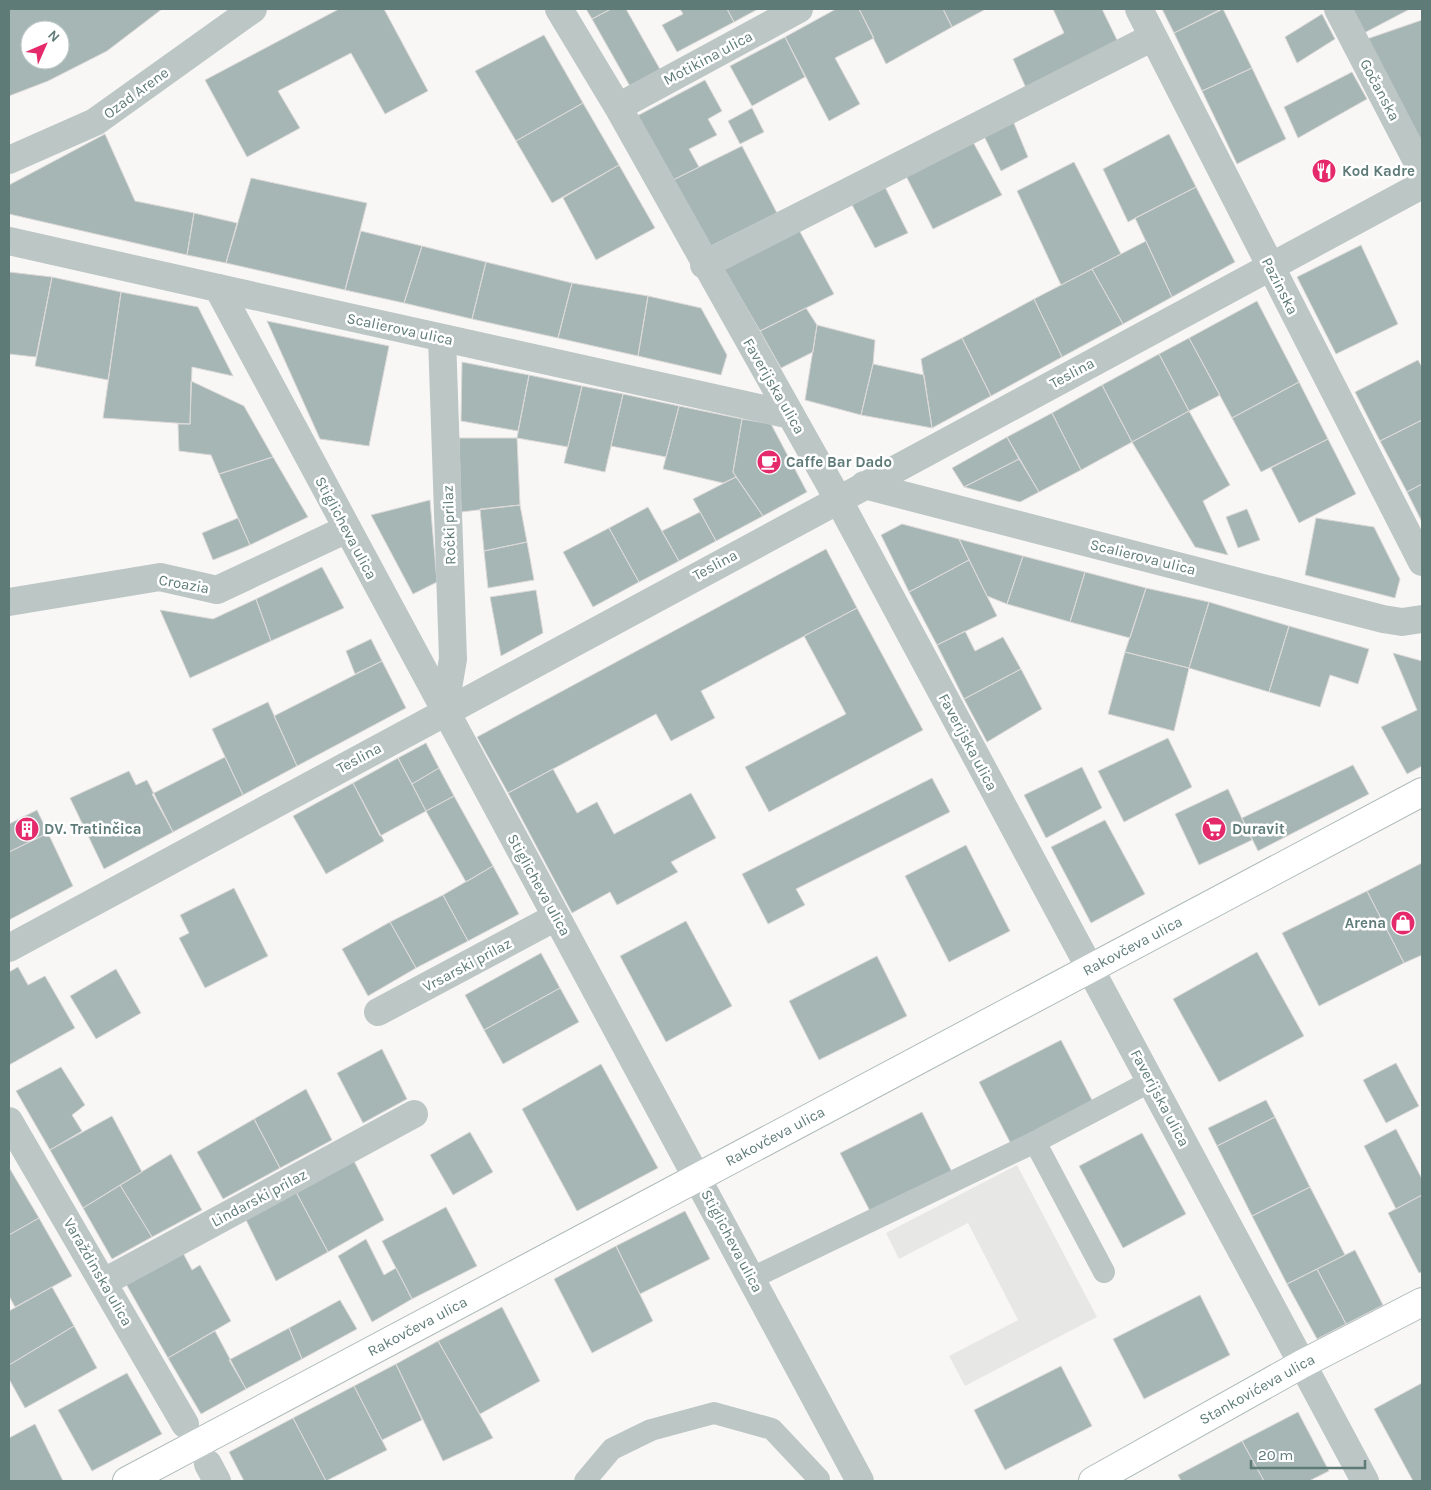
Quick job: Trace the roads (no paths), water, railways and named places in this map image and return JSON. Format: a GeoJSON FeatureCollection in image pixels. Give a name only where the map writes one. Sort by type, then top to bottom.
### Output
{"type":"FeatureCollection","features":[{"type":"Feature","properties":{"kind":"main road","name":"Rakovčeva ulica"},"geometry":{"type":"LineString","coordinates":[[127,1481],[1091,970],[1422,792]]}},
{"type":"Feature","properties":{"kind":"main road","name":"Stankovićeva ulica"},"geometry":{"type":"LineString","coordinates":[[1093,1481],[1302,1364],[1422,1302]]}},
{"type":"Feature","properties":{"kind":"street","name":"Ozad Arene"},"geometry":{"type":"LineString","coordinates":[[9,160],[95,122],[253,9]]}},
{"type":"Feature","properties":{"kind":"street","name":"Faverijska ulica"},"geometry":{"type":"LineString","coordinates":[[559,9],[618,107],[704,264],[792,415],[838,499],[1365,1481]]}},
{"type":"Feature","properties":{"kind":"street","name":"Motikina ulica"},"geometry":{"type":"LineString","coordinates":[[618,107],[799,9]]}},
{"type":"Feature","properties":{"kind":"street","name":"Pazinska"},"geometry":{"type":"LineString","coordinates":[[1138,9],[1422,562]]}},
{"type":"Feature","properties":{"kind":"street","name":"Gočanska"},"geometry":{"type":"LineString","coordinates":[[1338,9],[1422,171]]}},
{"type":"Feature","properties":{"kind":"street"},"geometry":{"type":"LineString","coordinates":[[704,264],[1153,37]]}},
{"type":"Feature","properties":{"kind":"street","name":"Teslina"},"geometry":{"type":"LineString","coordinates":[[9,948],[444,711],[1422,185]]}},
{"type":"Feature","properties":{"kind":"street","name":"Scalierova ulica"},"geometry":{"type":"LineString","coordinates":[[9,240],[792,415]]}},
{"type":"Feature","properties":{"kind":"street","name":"Stiglicheva ulica"},"geometry":{"type":"LineString","coordinates":[[218,288],[860,1481]]}},
{"type":"Feature","properties":{"kind":"street","name":"Ročki prilaz"},"geometry":{"type":"LineString","coordinates":[[442,338],[453,659],[444,711]]}},
{"type":"Feature","properties":{"kind":"street","name":"Scalierova ulica"},"geometry":{"type":"LineString","coordinates":[[864,485],[1383,619],[1402,622],[1422,619]]}},
{"type":"Feature","properties":{"kind":"street","name":"Croazia"},"geometry":{"type":"LineString","coordinates":[[9,602],[160,577],[216,590],[347,529]]}},
{"type":"Feature","properties":{"kind":"street","name":"Vrsarski prilaz"},"geometry":{"type":"LineString","coordinates":[[378,1012],[556,917]]}},
{"type":"Feature","properties":{"kind":"street","name":"Lindarski prilaz"},"geometry":{"type":"LineString","coordinates":[[104,1282],[414,1114]]}},
{"type":"Feature","properties":{"kind":"street","name":"Varaždinska ulica"},"geometry":{"type":"LineString","coordinates":[[9,1121],[185,1424]]}},
{"type":"Feature","properties":{"kind":"lane"},"geometry":{"type":"LineString","coordinates":[[752,1278],[1035,1142],[1151,1082]]}},
{"type":"Feature","properties":{"kind":"lane"},"geometry":{"type":"LineString","coordinates":[[1035,1142],[1104,1272]]}},
{"type":"Feature","properties":{"kind":"lane"},"geometry":{"type":"LineString","coordinates":[[585,1481],[612,1449],[651,1430],[714,1413],[772,1429],[818,1478]]}},
{"type":"Feature","properties":{"kind":"place","name":"Kod Kadre"},"geometry":{"type":"Point","coordinates":[1324,171]}},
{"type":"Feature","properties":{"kind":"place","name":"Caffe Bar Dado"},"geometry":{"type":"Point","coordinates":[769,462]}},
{"type":"Feature","properties":{"kind":"place","name":"DV. Tratinčica"},"geometry":{"type":"Point","coordinates":[27,829]}},
{"type":"Feature","properties":{"kind":"place","name":"Duravit"},"geometry":{"type":"Point","coordinates":[1214,829]}},
{"type":"Feature","properties":{"kind":"place","name":"Arena"},"geometry":{"type":"Point","coordinates":[1403,923]}}]}
